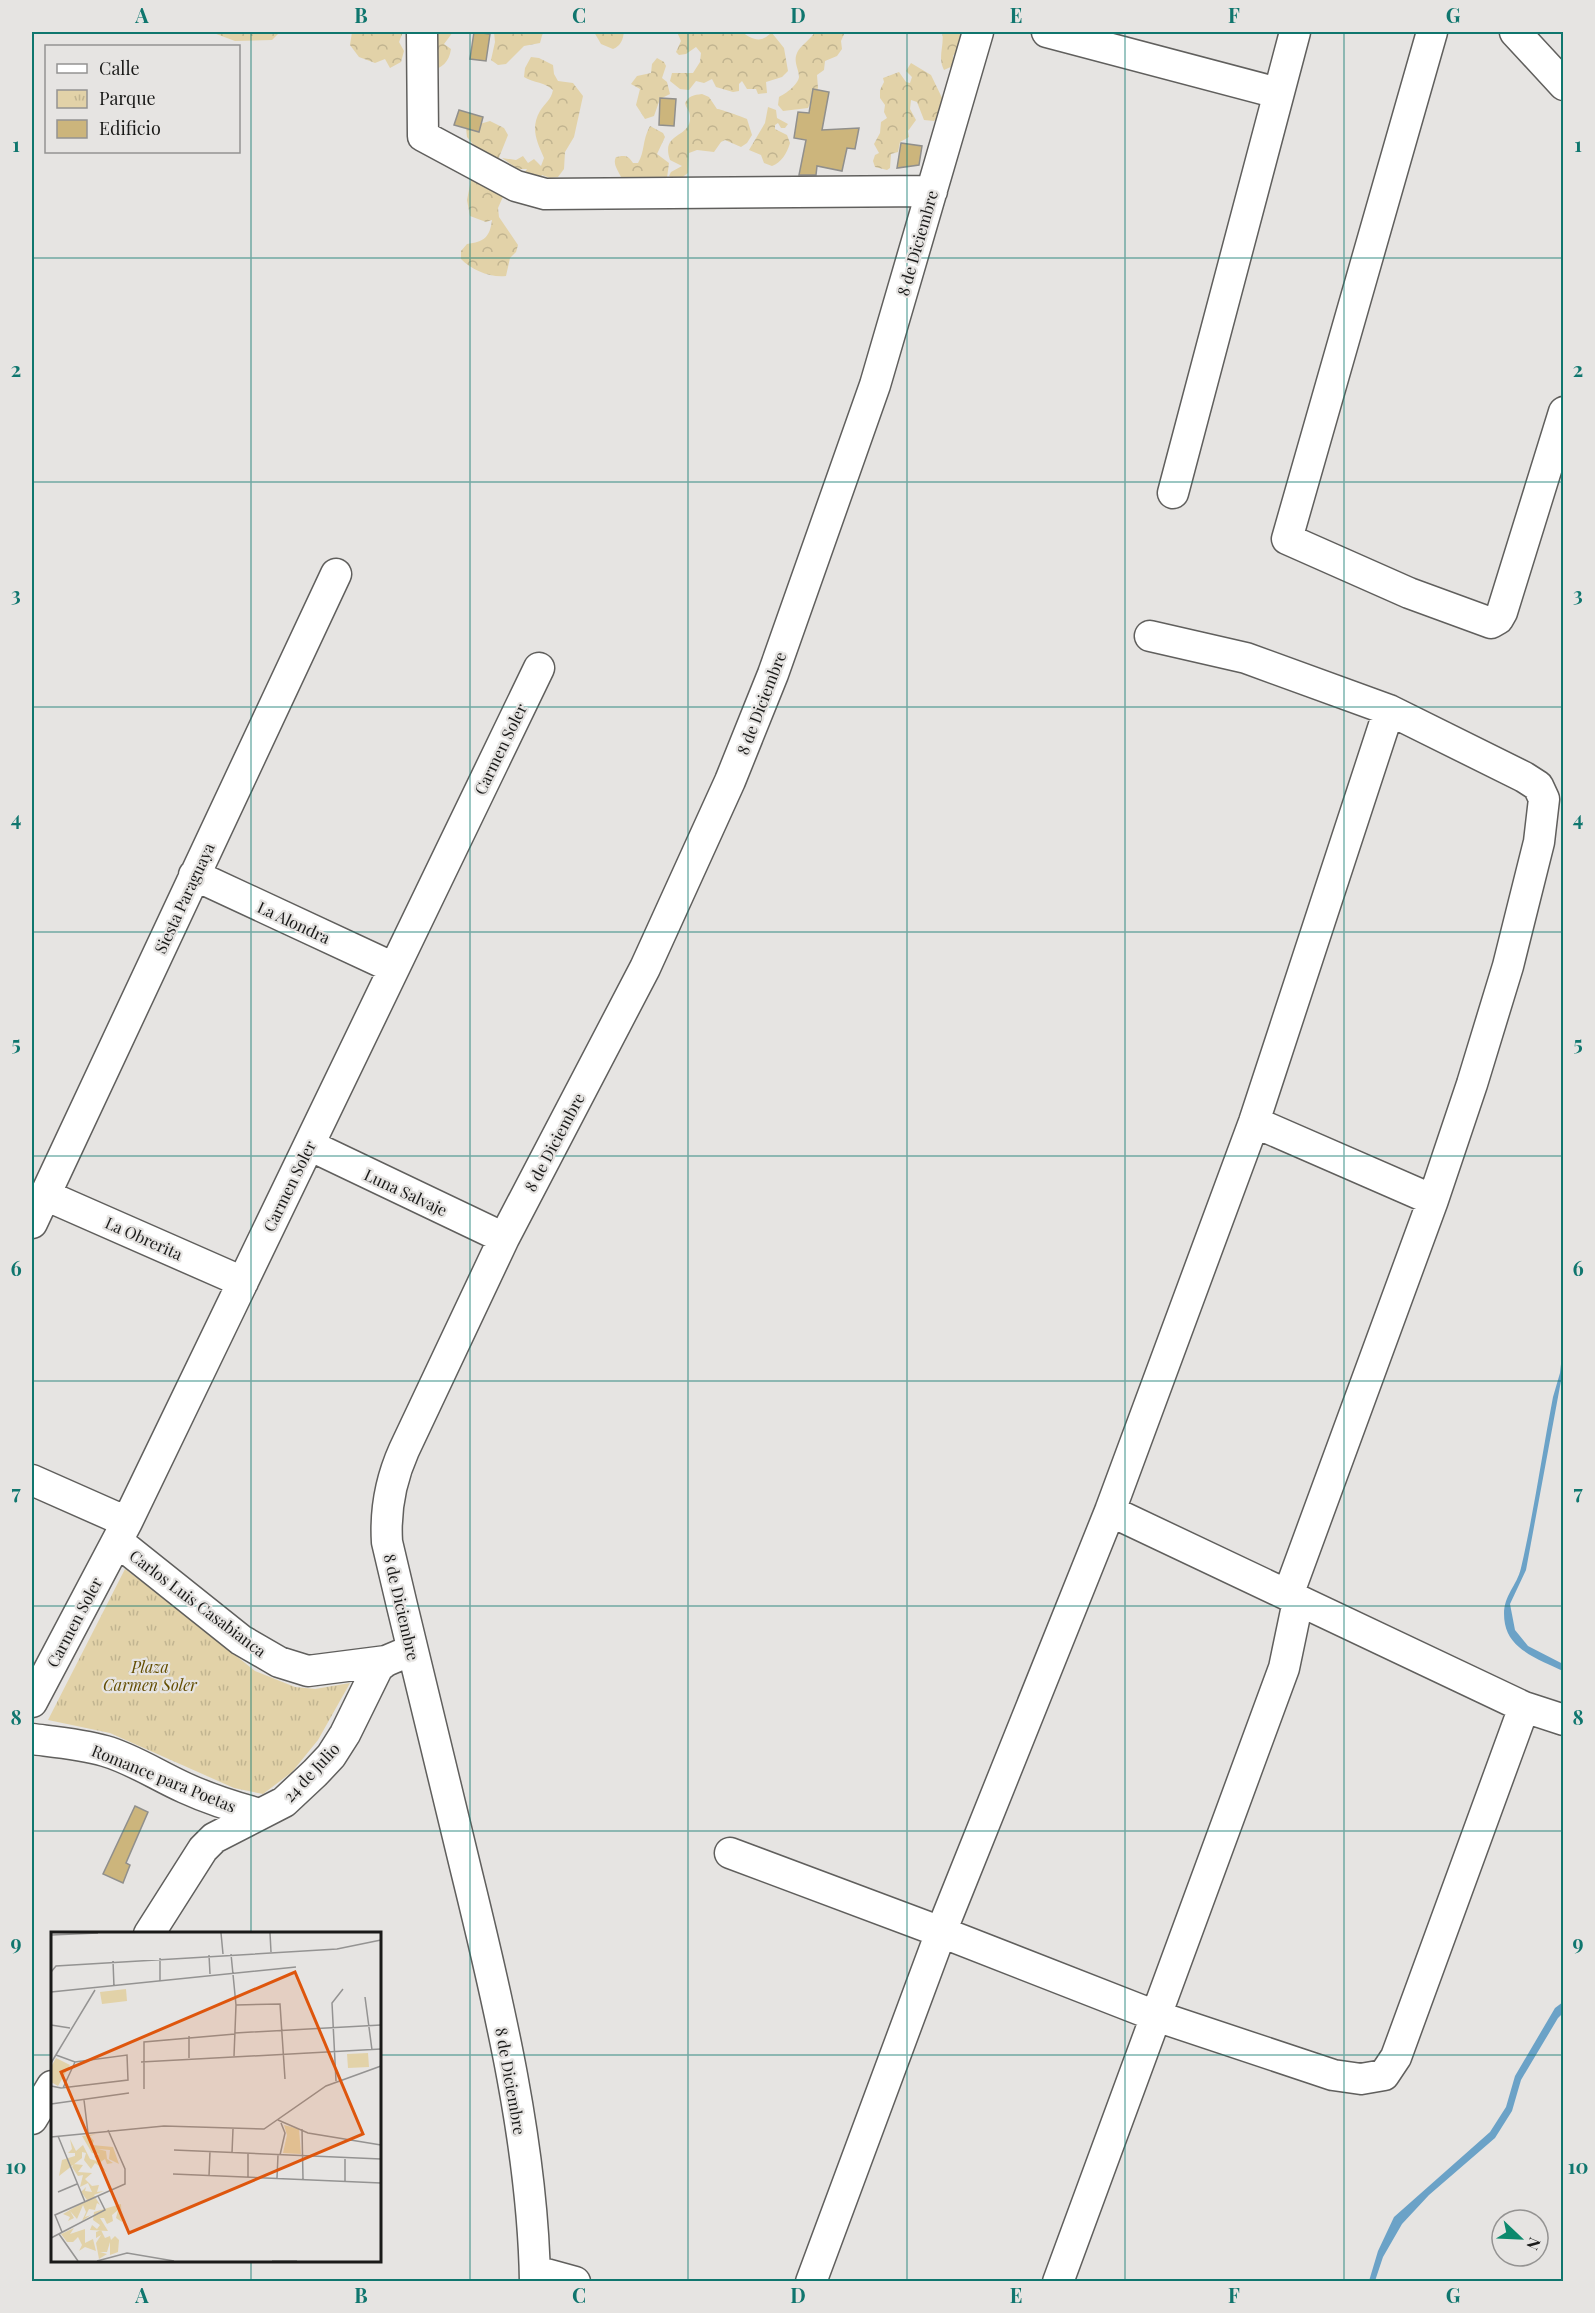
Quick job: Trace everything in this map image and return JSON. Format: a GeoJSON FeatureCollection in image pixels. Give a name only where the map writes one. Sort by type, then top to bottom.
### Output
{"type":"FeatureCollection","features":[{"type":"Feature","properties":{"kind":"street"},"geometry":{"type":"LineString","coordinates":[[422,32],[423,136],[516,186],[545,194],[932,191]]}},
{"type":"Feature","properties":{"kind":"street","name":"8 de Diciembre"},"geometry":{"type":"LineString","coordinates":[[535,2276],[527,2172],[506,2049],[486,1953],[399,1655],[386,1520],[395,1470],[504,1238],[645,968],[730,781],[773,674],[853,452],[875,385],[978,32]]}},
{"type":"Feature","properties":{"kind":"street"},"geometry":{"type":"LineString","coordinates":[[1047,32],[1278,93]]}},
{"type":"Feature","properties":{"kind":"street"},"geometry":{"type":"LineString","coordinates":[[1173,493],[1295,32]]}},
{"type":"Feature","properties":{"kind":"street"},"geometry":{"type":"LineString","coordinates":[[1432,32],[1287,539],[1409,593],[1491,623],[1498,619],[1502,612],[1563,412]]}},
{"type":"Feature","properties":{"kind":"street"},"geometry":{"type":"LineString","coordinates":[[1515,32],[1563,85]]}},
{"type":"Feature","properties":{"kind":"street","name":"Siesta Paraguaya"},"geometry":{"type":"LineString","coordinates":[[32,1223],[336,574]]}},
{"type":"Feature","properties":{"kind":"street"},"geometry":{"type":"LineString","coordinates":[[1058,2282],[1284,1668],[1293,1598],[1433,1200],[1508,966],[1539,842],[1544,799],[1538,786],[1524,777],[1389,710],[1246,658],[1150,636]]}},
{"type":"Feature","properties":{"kind":"street","name":"Carmen Soler"},"geometry":{"type":"LineString","coordinates":[[32,1702],[122,1532],[539,668]]}},
{"type":"Feature","properties":{"kind":"street"},"geometry":{"type":"LineString","coordinates":[[811,2282],[941,1932],[1110,1511],[1254,1122],[1389,710]]}},
{"type":"Feature","properties":{"kind":"street","name":"La Alondra"},"geometry":{"type":"LineString","coordinates":[[194,875],[394,968]]}},
{"type":"Feature","properties":{"kind":"street"},"geometry":{"type":"LineString","coordinates":[[1254,1122],[1433,1200]]}},
{"type":"Feature","properties":{"kind":"street","name":"Luna Salvaje"},"geometry":{"type":"LineString","coordinates":[[309,1145],[504,1238]]}},
{"type":"Feature","properties":{"kind":"street","name":"La Obrerita"},"geometry":{"type":"LineString","coordinates":[[45,1195],[243,1282]]}},
{"type":"Feature","properties":{"kind":"street","name":"Carlos Luis Casabianca"},"geometry":{"type":"LineString","coordinates":[[32,1480],[122,1532],[242,1640],[279,1662],[308,1671],[399,1655]]}},
{"type":"Feature","properties":{"kind":"street"},"geometry":{"type":"LineString","coordinates":[[1110,1511],[1524,1707],[1563,1720]]}},
{"type":"Feature","properties":{"kind":"street","name":"24 de Julio"},"geometry":{"type":"LineString","coordinates":[[150,1932],[203,1849],[214,1838],[284,1803],[331,1756],[345,1734],[372,1675],[399,1655]]}},
{"type":"Feature","properties":{"kind":"street"},"geometry":{"type":"LineString","coordinates":[[730,1853],[1156,2016],[1333,2075],[1361,2079],[1384,2075],[1396,2057],[1524,1707]]}},
{"type":"Feature","properties":{"kind":"street","name":"Romance para Poetas"},"geometry":{"type":"LineString","coordinates":[[32,1739],[78,1744],[106,1751],[226,1805],[260,1814]]}},
{"type":"Feature","properties":{"kind":"street"},"geometry":{"type":"LineString","coordinates":[[32,2119],[51,2088]]}},
{"type":"Feature","properties":{"kind":"street"},"geometry":{"type":"LineString","coordinates":[[535,2276],[574,2282]]}},
{"type":"Feature","properties":{"kind":"green space"},"geometry":{"type":"Polygon","coordinates":[[[211,32],[280,32],[272,40],[235,41],[211,32]]]}},
{"type":"Feature","properties":{"kind":"green space"},"geometry":{"type":"Polygon","coordinates":[[[352,32],[403,32],[399,42],[404,51],[401,62],[390,68],[385,59],[375,63],[359,57],[350,45],[352,32]]]}},
{"type":"Feature","properties":{"kind":"green space"},"geometry":{"type":"Polygon","coordinates":[[[429,32],[453,32],[444,44],[451,49],[449,58],[430,72],[429,32]]]}},
{"type":"Feature","properties":{"kind":"green space"},"geometry":{"type":"Polygon","coordinates":[[[494,32],[543,32],[540,43],[524,46],[506,64],[498,65],[491,60],[495,42],[494,32]]]}},
{"type":"Feature","properties":{"kind":"green space"},"geometry":{"type":"Polygon","coordinates":[[[594,32],[624,32],[621,42],[613,49],[601,44],[594,32]]]}},
{"type":"Feature","properties":{"kind":"green space"},"geometry":{"type":"Polygon","coordinates":[[[677,32],[743,32],[756,39],[765,38],[772,33],[784,48],[788,71],[782,77],[766,82],[767,93],[758,94],[756,89],[747,89],[742,81],[739,84],[739,91],[733,92],[716,87],[712,79],[704,83],[696,81],[689,90],[680,89],[670,81],[672,73],[693,73],[700,62],[701,53],[696,47],[686,54],[679,55],[676,52],[681,41],[677,32]]]}},
{"type":"Feature","properties":{"kind":"green space"},"geometry":{"type":"Polygon","coordinates":[[[815,32],[845,32],[841,41],[842,49],[837,56],[825,61],[824,70],[817,75],[818,88],[808,108],[783,111],[778,105],[779,97],[791,89],[798,80],[797,53],[815,32]]]}},
{"type":"Feature","properties":{"kind":"green space"},"geometry":{"type":"Polygon","coordinates":[[[942,32],[960,32],[961,46],[953,56],[955,65],[944,70],[941,60],[942,32]]]}},
{"type":"Feature","properties":{"kind":"green space"},"geometry":{"type":"Polygon","coordinates":[[[531,57],[553,65],[558,81],[573,83],[583,96],[574,137],[565,152],[564,169],[558,177],[550,178],[542,175],[537,182],[523,175],[527,169],[518,169],[502,158],[516,160],[523,156],[528,163],[534,159],[541,166],[544,158],[537,141],[535,123],[553,90],[524,77],[525,68],[531,57]]]}},
{"type":"Feature","properties":{"kind":"green space"},"geometry":{"type":"Polygon","coordinates":[[[657,58],[666,66],[662,78],[667,82],[670,94],[660,99],[654,116],[645,119],[636,105],[640,89],[631,84],[637,76],[651,73],[652,64],[657,58]]]}},
{"type":"Feature","properties":{"kind":"green space"},"geometry":{"type":"Polygon","coordinates":[[[911,63],[931,75],[944,102],[940,115],[934,121],[924,120],[917,102],[911,100],[910,109],[916,120],[908,131],[909,137],[900,142],[898,152],[891,154],[890,168],[887,170],[875,167],[873,161],[875,155],[879,153],[874,144],[880,133],[881,122],[887,118],[884,112],[885,105],[880,98],[883,78],[899,72],[906,82],[910,83],[912,77],[906,71],[911,63]]]}},
{"type":"Feature","properties":{"kind":"green space"},"geometry":{"type":"Polygon","coordinates":[[[702,94],[709,97],[717,109],[747,119],[752,135],[741,147],[725,140],[714,152],[697,150],[689,153],[688,173],[677,181],[669,176],[671,172],[682,166],[670,160],[669,144],[689,123],[690,114],[685,103],[692,96],[702,94]]]}},
{"type":"Feature","properties":{"kind":"green space"},"geometry":{"type":"Polygon","coordinates":[[[768,107],[776,110],[777,118],[788,124],[785,128],[781,128],[778,123],[775,129],[787,135],[790,143],[783,157],[772,166],[764,163],[761,155],[749,150],[765,123],[768,107]]]}},
{"type":"Feature","properties":{"kind":"green space"},"geometry":{"type":"Polygon","coordinates":[[[490,121],[504,128],[508,135],[498,160],[505,192],[498,208],[499,217],[518,245],[516,252],[510,258],[506,276],[494,276],[482,272],[470,267],[461,259],[461,251],[467,244],[485,238],[491,226],[492,220],[486,222],[470,216],[467,200],[477,149],[467,137],[466,128],[490,121]]]}},
{"type":"Feature","properties":{"kind":"green space"},"geometry":{"type":"Polygon","coordinates":[[[650,126],[663,133],[665,137],[657,154],[669,163],[667,178],[622,179],[615,165],[616,157],[626,156],[633,163],[638,163],[650,126]]]}},
{"type":"Feature","properties":{"kind":"green space","name":"Plaza Carmen Soler"},"geometry":{"type":"Polygon","coordinates":[[[125,1569],[255,1671],[295,1687],[315,1689],[350,1683],[318,1740],[292,1772],[263,1794],[234,1788],[110,1733],[48,1720],[125,1569]]]}},
{"type":"Feature","properties":{"kind":"water"},"geometry":{"type":"Polygon","coordinates":[[[1563,1346],[1563,1370],[1526,1570],[1510,1604],[1515,1630],[1528,1646],[1563,1664],[1563,1671],[1520,1648],[1508,1633],[1504,1615],[1507,1600],[1519,1575],[1526,1547],[1553,1397],[1560,1373],[1563,1346]]]}},
{"type":"Feature","properties":{"kind":"water"},"geometry":{"type":"Polygon","coordinates":[[[1563,2002],[1563,2013],[1521,2080],[1512,2111],[1495,2138],[1429,2195],[1402,2224],[1383,2257],[1375,2281],[1369,2281],[1378,2251],[1394,2217],[1490,2132],[1506,2107],[1515,2076],[1555,2008],[1563,2002]]]}},
{"type":"Feature","properties":{"kind":"building"},"geometry":{"type":"Polygon","coordinates":[[[474,32],[490,34],[486,61],[470,59],[474,32]]]}},
{"type":"Feature","properties":{"kind":"building"},"geometry":{"type":"Polygon","coordinates":[[[813,89],[829,92],[822,130],[859,128],[855,149],[847,148],[842,171],[817,166],[816,175],[799,175],[806,140],[794,138],[798,112],[809,113],[813,89]]]}},
{"type":"Feature","properties":{"kind":"building"},"geometry":{"type":"Polygon","coordinates":[[[660,98],[676,99],[674,126],[659,125],[660,98]]]}},
{"type":"Feature","properties":{"kind":"building"},"geometry":{"type":"Polygon","coordinates":[[[459,110],[483,117],[479,132],[454,125],[459,110]]]}},
{"type":"Feature","properties":{"kind":"building"},"geometry":{"type":"Polygon","coordinates":[[[901,143],[922,146],[919,165],[897,168],[901,143]]]}},
{"type":"Feature","properties":{"kind":"building"},"geometry":{"type":"Polygon","coordinates":[[[135,1806],[148,1812],[126,1863],[130,1865],[123,1883],[103,1874],[135,1806]]]}}]}
